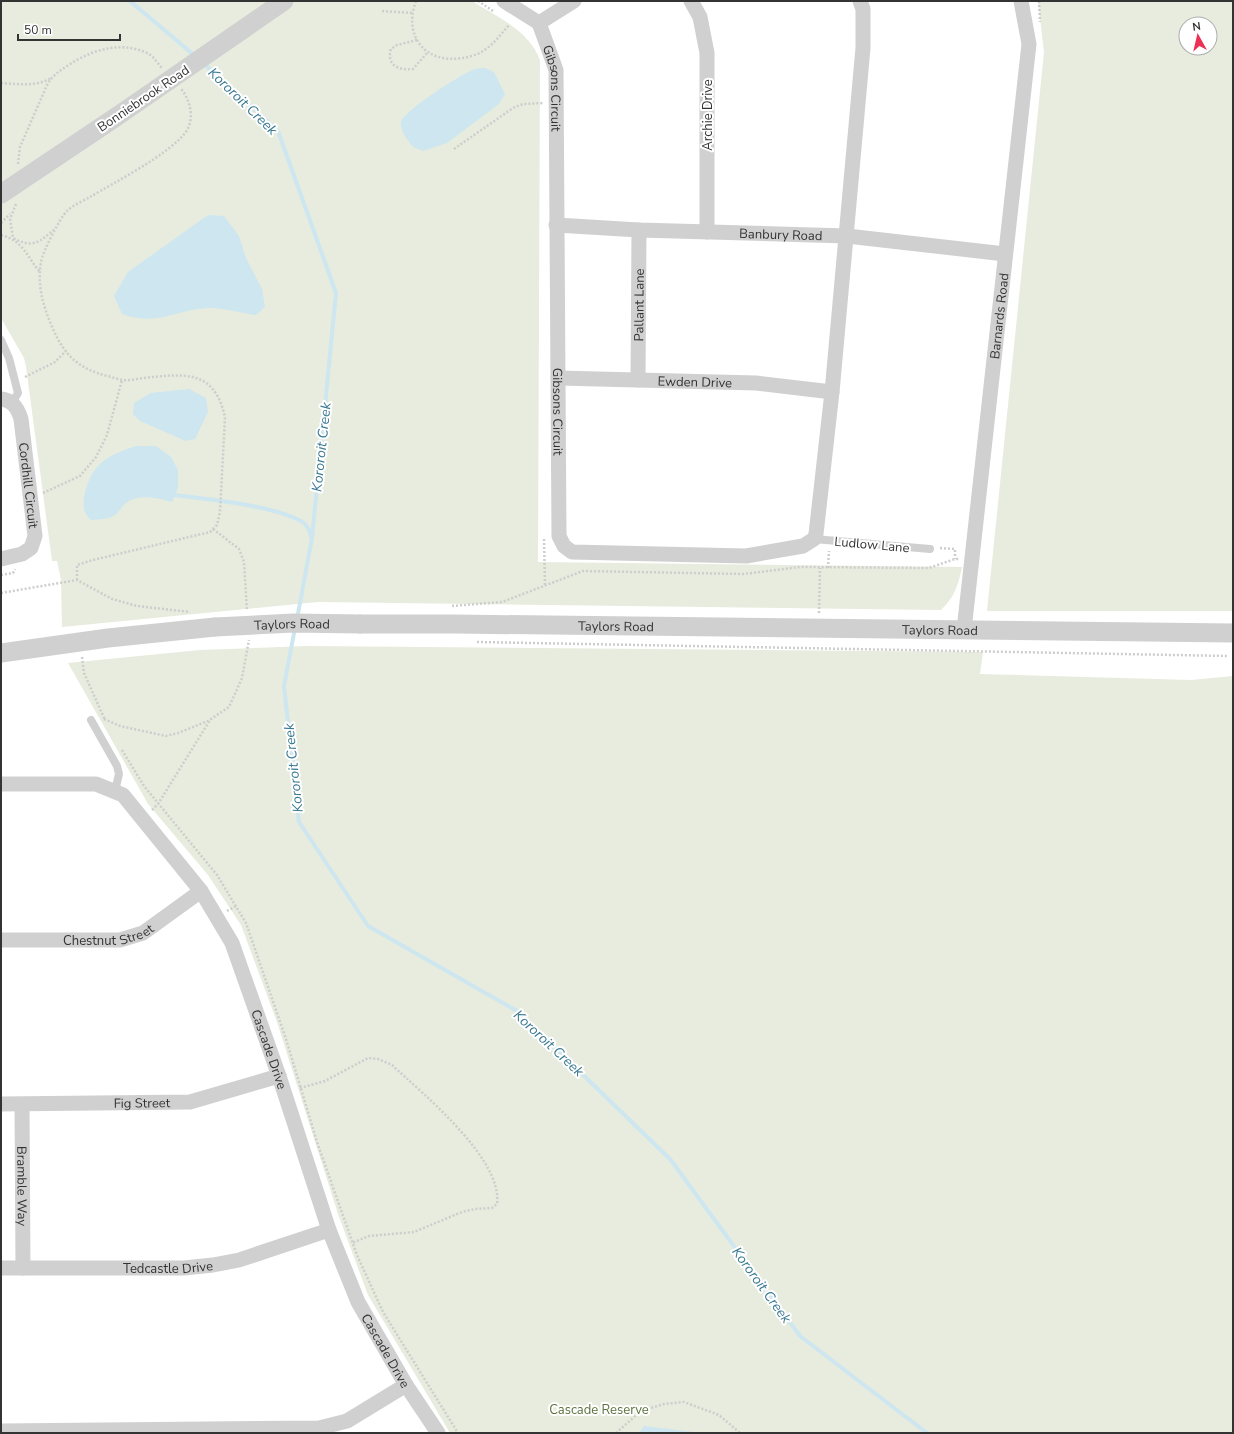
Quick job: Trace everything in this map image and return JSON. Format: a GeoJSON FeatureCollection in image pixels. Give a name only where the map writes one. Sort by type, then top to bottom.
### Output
{"type":"FeatureCollection","features":[{"type":"Feature","properties":{"kind":"street","name":"Bonniebrook Road"},"geometry":{"type":"LineString","coordinates":[[9,198],[116,117],[284,1]]}},
{"type":"Feature","properties":{"kind":"street"},"geometry":{"type":"LineString","coordinates":[[501,7],[539,23],[574,1]]}},
{"type":"Feature","properties":{"kind":"street","name":"Archie Drive"},"geometry":{"type":"LineString","coordinates":[[691,1],[700,17],[707,53],[707,232]]}},
{"type":"Feature","properties":{"kind":"street"},"geometry":{"type":"LineString","coordinates":[[559,536],[564,546],[572,552],[746,556],[803,546],[814,539],[816,534],[832,392],[847,236],[863,48],[862,9],[860,1]]}},
{"type":"Feature","properties":{"kind":"street","name":"Barnards Road"},"geometry":{"type":"LineString","coordinates":[[964,630],[1029,44],[1021,1]]}},
{"type":"Feature","properties":{"kind":"street","name":"Gibsons Circuit"},"geometry":{"type":"LineString","coordinates":[[539,23],[556,70],[559,536]]}},
{"type":"Feature","properties":{"kind":"street","name":"Banbury Road"},"geometry":{"type":"LineString","coordinates":[[556,226],[847,236],[1005,254]]}},
{"type":"Feature","properties":{"kind":"street","name":"Pallant Lane"},"geometry":{"type":"LineString","coordinates":[[638,380],[639,230]]}},
{"type":"Feature","properties":{"kind":"street","name":"Ewden Drive"},"geometry":{"type":"LineString","coordinates":[[558,378],[756,384],[832,392]]}},
{"type":"Feature","properties":{"kind":"street","name":"Cordhill Circuit"},"geometry":{"type":"LineString","coordinates":[[1,559],[22,554],[31,548],[35,536],[21,420],[18,409],[7,401]]}},
{"type":"Feature","properties":{"kind":"street","name":"Taylors Road"},"geometry":{"type":"LineString","coordinates":[[1,653],[108,638],[215,627],[293,623],[1233,633]]}},
{"type":"Feature","properties":{"kind":"street","name":"Cascade Drive"},"geometry":{"type":"LineString","coordinates":[[1,784],[96,784],[123,795],[201,890],[232,943],[279,1076],[329,1230],[358,1302],[406,1385],[438,1433]]}},
{"type":"Feature","properties":{"kind":"street","name":"Chestnut Street"},"geometry":{"type":"LineString","coordinates":[[1,940],[120,940],[143,933],[201,890]]}},
{"type":"Feature","properties":{"kind":"street","name":"Fig Street"},"geometry":{"type":"LineString","coordinates":[[1,1104],[22,1105],[190,1102],[279,1076]]}},
{"type":"Feature","properties":{"kind":"street","name":"Bramble Way"},"geometry":{"type":"LineString","coordinates":[[22,1105],[23,1268]]}},
{"type":"Feature","properties":{"kind":"street","name":"Tedcastle Drive"},"geometry":{"type":"LineString","coordinates":[[1,1268],[184,1268],[213,1266],[239,1260],[329,1230]]}},
{"type":"Feature","properties":{"kind":"street"},"geometry":{"type":"LineString","coordinates":[[1,1431],[319,1428],[346,1421],[406,1385]]}},
{"type":"Feature","properties":{"kind":"lane"},"geometry":{"type":"LineString","coordinates":[[1,340],[9,358],[18,393],[7,401]]}},
{"type":"Feature","properties":{"kind":"lane","name":"Ludlow Lane"},"geometry":{"type":"LineString","coordinates":[[814,539],[930,549]]}},
{"type":"Feature","properties":{"kind":"lane"},"geometry":{"type":"LineString","coordinates":[[91,720],[117,766],[119,774],[115,791]]}},
{"type":"Feature","properties":{"kind":"path"},"geometry":{"type":"LineString","coordinates":[[416,1],[412,13],[412,23],[417,40],[428,52],[441,58],[454,59],[482,52],[509,23],[515,25]]}},
{"type":"Feature","properties":{"kind":"path"},"geometry":{"type":"LineString","coordinates":[[478,1],[501,7]]}},
{"type":"Feature","properties":{"kind":"path"},"geometry":{"type":"LineString","coordinates":[[382,11],[412,13]]}},
{"type":"Feature","properties":{"kind":"path"},"geometry":{"type":"LineString","coordinates":[[417,40],[397,45],[391,49],[389,56],[395,66],[402,69],[413,69],[428,52]]}},
{"type":"Feature","properties":{"kind":"path"},"geometry":{"type":"LineString","coordinates":[[1,83],[20,85],[43,82],[78,59],[97,50],[123,47],[150,54],[164,70]]}},
{"type":"Feature","properties":{"kind":"path"},"geometry":{"type":"LineString","coordinates":[[18,164],[20,147],[51,77]]}},
{"type":"Feature","properties":{"kind":"path"},"geometry":{"type":"LineString","coordinates":[[77,580],[77,565],[210,532],[217,525],[220,512],[225,417],[222,403],[214,390],[192,376],[172,375],[122,380],[91,372],[77,364],[66,351],[57,337],[41,298],[41,261],[47,245],[66,212],[132,173],[170,148],[186,133],[191,116],[188,96],[179,86]]}},
{"type":"Feature","properties":{"kind":"path"},"geometry":{"type":"LineString","coordinates":[[454,149],[513,108],[532,102],[556,103]]}},
{"type":"Feature","properties":{"kind":"path"},"geometry":{"type":"LineString","coordinates":[[9,198],[12,212],[10,219],[13,238],[24,248],[30,261],[41,273]]}},
{"type":"Feature","properties":{"kind":"path"},"geometry":{"type":"LineString","coordinates":[[1,223],[12,212]]}},
{"type":"Feature","properties":{"kind":"path"},"geometry":{"type":"LineString","coordinates":[[1,235],[13,238],[25,244],[36,243],[59,225]]}},
{"type":"Feature","properties":{"kind":"path"},"geometry":{"type":"LineString","coordinates":[[14,380],[26,377],[55,362],[66,351]]}},
{"type":"Feature","properties":{"kind":"path"},"geometry":{"type":"LineString","coordinates":[[31,498],[80,476],[88,466],[107,435],[122,380]]}},
{"type":"Feature","properties":{"kind":"path"},"geometry":{"type":"LineString","coordinates":[[213,529],[239,549],[244,562],[248,617]]}},
{"type":"Feature","properties":{"kind":"path"},"geometry":{"type":"LineString","coordinates":[[545,586],[544,536],[559,536]]}},
{"type":"Feature","properties":{"kind":"path"},"geometry":{"type":"LineString","coordinates":[[828,568],[829,540]]}},
{"type":"Feature","properties":{"kind":"path"},"geometry":{"type":"LineString","coordinates":[[930,549],[934,547],[955,549],[955,559]]}},
{"type":"Feature","properties":{"kind":"path"},"geometry":{"type":"LineString","coordinates":[[819,628],[820,568]]}},
{"type":"Feature","properties":{"kind":"path"},"geometry":{"type":"LineString","coordinates":[[1,592],[77,580],[112,599],[137,606],[197,613]]}},
{"type":"Feature","properties":{"kind":"path"},"geometry":{"type":"LineString","coordinates":[[104,719],[120,726],[166,736],[178,733],[210,720],[229,707],[242,678],[248,652],[249,633]]}},
{"type":"Feature","properties":{"kind":"path"},"geometry":{"type":"LineString","coordinates":[[473,642],[1228,656]]}},
{"type":"Feature","properties":{"kind":"path"},"geometry":{"type":"LineString","coordinates":[[158,804],[210,720]]}},
{"type":"Feature","properties":{"kind":"path"},"geometry":{"type":"LineString","coordinates":[[301,1088],[325,1081],[368,1058],[385,1061],[392,1065],[453,1122],[483,1162],[494,1185],[498,1198],[497,1204],[492,1208],[475,1209],[462,1212],[414,1232],[369,1236],[353,1243]]}},
{"type":"Feature","properties":{"kind":"path"},"geometry":{"type":"LineString","coordinates":[[616,1433],[641,1411],[664,1404],[684,1402],[719,1415],[740,1433]]}},
{"type":"Feature","properties":{"kind":"green space"},"geometry":{"type":"Polygon","coordinates":[[[1,1],[472,1],[502,19],[528,40],[540,60],[538,562],[962,567],[953,595],[941,610],[318,602],[62,627],[61,580],[57,561],[52,561],[26,367],[24,358],[1,318],[1,1]]]}},
{"type":"Feature","properties":{"kind":"green space"},"geometry":{"type":"Polygon","coordinates":[[[1038,1],[1233,1],[1233,611],[987,611],[1044,52],[1038,1]]]}},
{"type":"Feature","properties":{"kind":"green space","name":"Cascade Reserve"},"geometry":{"type":"Polygon","coordinates":[[[307,646],[983,652],[980,674],[1191,680],[1233,676],[1233,1433],[450,1433],[368,1295],[338,1214],[277,1022],[241,925],[208,875],[148,804],[68,663],[200,650],[307,646]]]}},
{"type":"Feature","properties":{"kind":"water"},"geometry":{"type":"Polygon","coordinates":[[[485,68],[494,72],[505,94],[499,104],[447,143],[423,151],[413,147],[402,129],[401,122],[404,117],[434,93],[457,78],[475,69],[485,68]]]}},
{"type":"Feature","properties":{"kind":"water"},"geometry":{"type":"Polygon","coordinates":[[[208,215],[224,216],[239,236],[246,258],[262,289],[265,307],[256,315],[215,308],[198,309],[146,319],[135,318],[122,314],[114,296],[128,272],[208,215]]]}},
{"type":"Feature","properties":{"kind":"water"},"geometry":{"type":"Polygon","coordinates":[[[189,389],[206,398],[208,412],[195,439],[186,441],[140,421],[133,414],[134,403],[151,393],[189,389]]]}},
{"type":"Feature","properties":{"kind":"water"},"geometry":{"type":"Polygon","coordinates":[[[136,446],[156,446],[171,457],[178,470],[178,488],[172,502],[149,497],[137,498],[126,503],[112,517],[91,520],[84,510],[84,497],[91,477],[101,463],[108,458],[136,446]]]}},
{"type":"Feature","properties":{"kind":"water"},"geometry":{"type":"Polygon","coordinates":[[[644,1426],[694,1432],[696,1433],[639,1433],[644,1426]]]}},
{"type":"Feature","properties":{"kind":"waterway","name":"Kororoit Creek"},"geometry":{"type":"LineString","coordinates":[[130,1],[195,56]]}},
{"type":"Feature","properties":{"kind":"waterway","name":"Kororoit Creek"},"geometry":{"type":"LineString","coordinates":[[203,63],[278,131],[336,293],[312,538],[297,619]]}},
{"type":"Feature","properties":{"kind":"waterway"},"geometry":{"type":"LineString","coordinates":[[175,495],[257,507],[288,515],[303,522],[308,527],[311,536]]}},
{"type":"Feature","properties":{"kind":"waterway","name":"Kororoit Creek"},"geometry":{"type":"LineString","coordinates":[[295,628],[284,686],[299,822],[368,926],[517,1011],[670,1159],[800,1336],[927,1433]]}}]}
